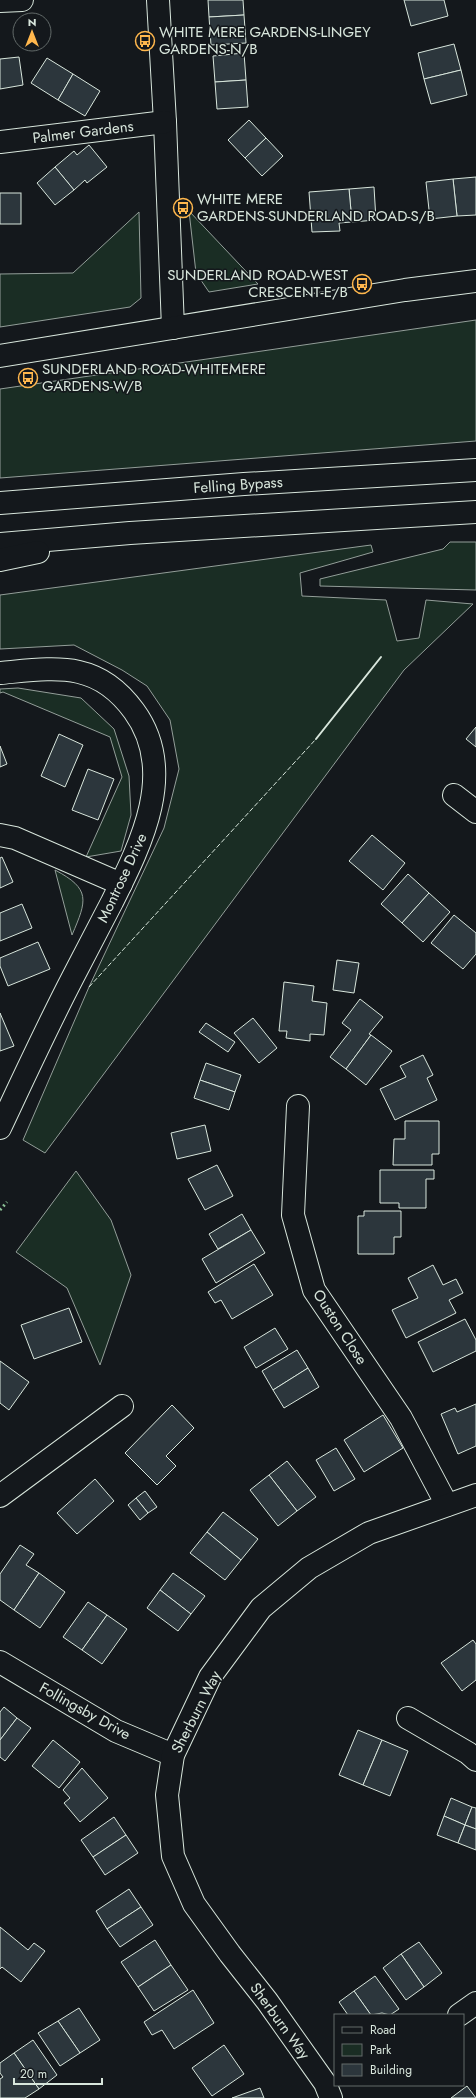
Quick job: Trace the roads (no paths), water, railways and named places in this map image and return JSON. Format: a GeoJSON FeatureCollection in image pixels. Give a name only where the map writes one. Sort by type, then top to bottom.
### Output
{"type":"FeatureCollection","features":[{"type":"Feature","properties":{"kind":"main road"},"geometry":{"type":"LineString","coordinates":[[0,1],[22,0]]}},
{"type":"Feature","properties":{"kind":"main road"},"geometry":{"type":"LineString","coordinates":[[158,0],[165,122],[173,328]]}},
{"type":"Feature","properties":{"kind":"main road","name":"Palmer Gardens"},"geometry":{"type":"LineString","coordinates":[[0,142],[165,122]]}},
{"type":"Feature","properties":{"kind":"main road"},"geometry":{"type":"LineString","coordinates":[[0,356],[405,290],[476,281]]}},
{"type":"Feature","properties":{"kind":"main road","name":"Felling Bypass"},"geometry":{"type":"LineString","coordinates":[[0,503],[244,484],[476,470]]}},
{"type":"Feature","properties":{"kind":"main road"},"geometry":{"type":"LineString","coordinates":[[0,544],[130,533],[476,512]]}},
{"type":"Feature","properties":{"kind":"main road"},"geometry":{"type":"LineString","coordinates":[[0,560],[130,533]]}},
{"type":"Feature","properties":{"kind":"main road","name":"Montrose Drive"},"geometry":{"type":"LineString","coordinates":[[0,673],[57,669],[77,671],[94,676],[112,687],[128,703],[139,718],[152,752],[154,775],[153,796],[146,828],[139,846],[49,1024],[0,1128]]}},
{"type":"Feature","properties":{"kind":"main road"},"geometry":{"type":"LineString","coordinates":[[454,795],[476,812]]}},
{"type":"Feature","properties":{"kind":"main road"},"geometry":{"type":"LineString","coordinates":[[0,835],[15,838],[121,884]]}},
{"type":"Feature","properties":{"kind":"main road","name":"Ouston Close"},"geometry":{"type":"LineString","coordinates":[[298,1106],[293,1215],[314,1290],[401,1418],[447,1505]]}},
{"type":"Feature","properties":{"kind":"main road"},"geometry":{"type":"LineString","coordinates":[[0,1496],[122,1406]]}},
{"type":"Feature","properties":{"kind":"main road","name":"Sherburn Way"},"geometry":{"type":"LineString","coordinates":[[330,2087],[268,2001],[230,1954],[194,1904],[173,1856],[167,1795],[173,1755],[210,1677],[261,1608],[309,1568],[369,1533],[476,1495]]}},
{"type":"Feature","properties":{"kind":"main road","name":"Follingsby Drive"},"geometry":{"type":"LineString","coordinates":[[0,1662],[116,1732],[173,1755]]}},
{"type":"Feature","properties":{"kind":"main road"},"geometry":{"type":"LineString","coordinates":[[408,1718],[468,1753],[476,1760]]}},
{"type":"Feature","properties":{"kind":"main road"},"geometry":{"type":"LineString","coordinates":[[460,2014],[476,2003]]}},
{"type":"Feature","properties":{"kind":"place","name":"WHITE MERE GARDENS-LINGEY GARDENS-N/B"},"geometry":{"type":"Point","coordinates":[145,41]}},
{"type":"Feature","properties":{"kind":"place","name":"WHITE MERE GARDENS-SUNDERLAND ROAD-S/B"},"geometry":{"type":"Point","coordinates":[183,208]}},
{"type":"Feature","properties":{"kind":"place","name":"SUNDERLAND ROAD-WEST CRESCENT-E/B"},"geometry":{"type":"Point","coordinates":[362,284]}},
{"type":"Feature","properties":{"kind":"place","name":"SUNDERLAND ROAD-WHITEMERE GARDENS-W/B"},"geometry":{"type":"Point","coordinates":[28,378]}}]}
